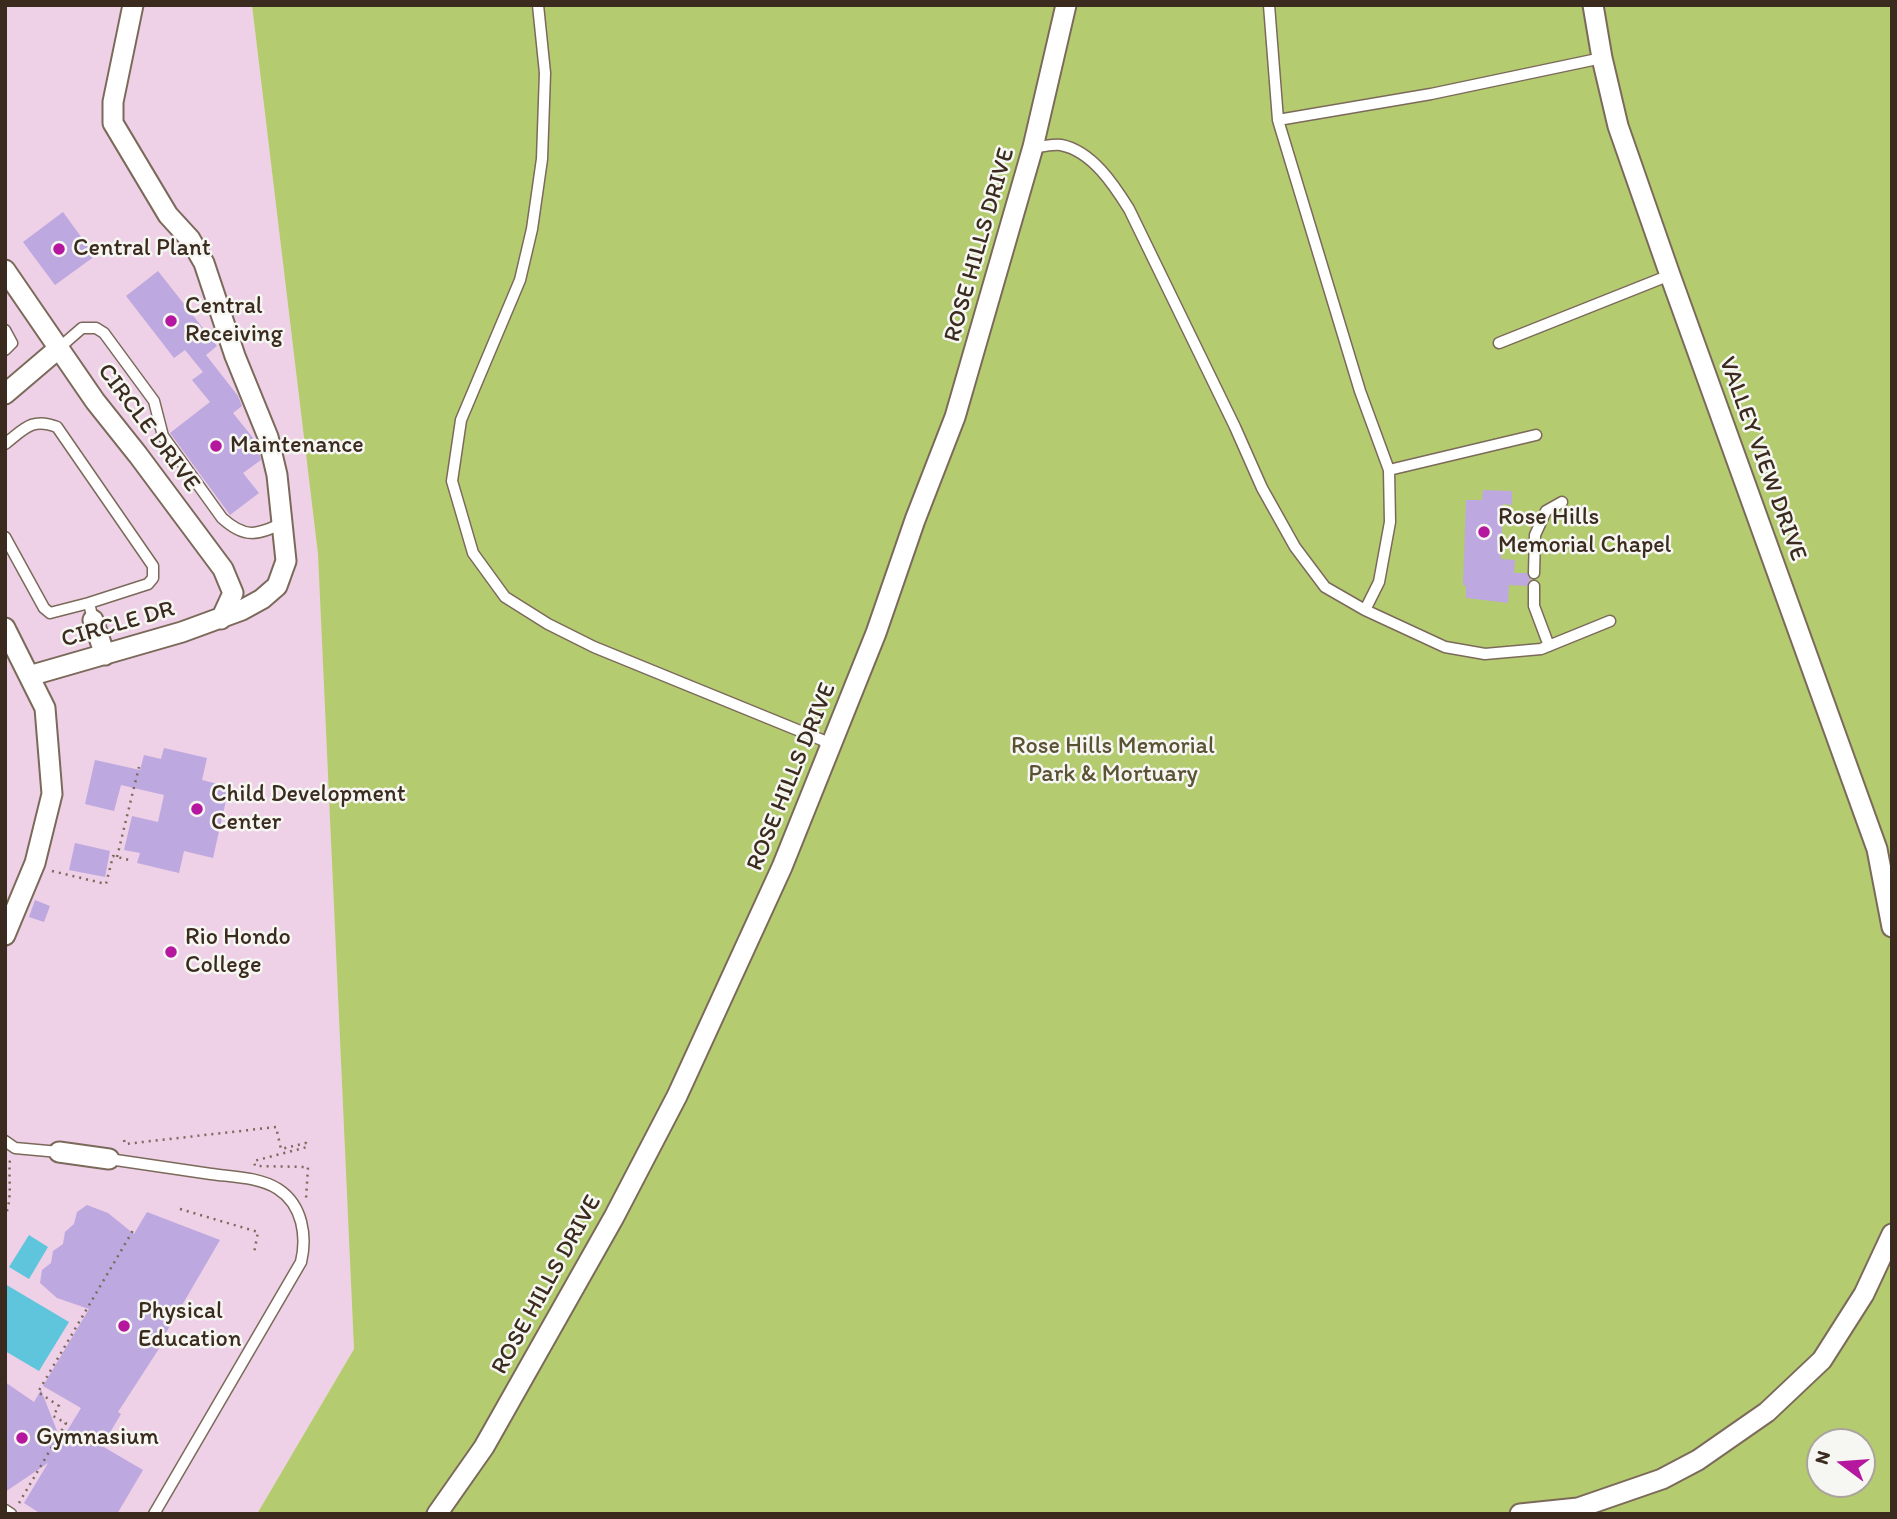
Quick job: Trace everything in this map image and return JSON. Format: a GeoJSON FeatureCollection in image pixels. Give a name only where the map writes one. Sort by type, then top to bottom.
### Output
{"type":"FeatureCollection","features":[{"type":"Feature","properties":{"kind":"street","name":"CIRCLE DR"},"geometry":{"type":"LineString","coordinates":[[29,676],[221,619],[262,599],[277,586],[286,561],[277,475],[268,437],[235,356],[204,263],[190,239],[168,215],[113,122],[113,102],[133,5]]}},
{"type":"Feature","properties":{"kind":"street","name":"ROSE HILLS DRIVE"},"geometry":{"type":"LineString","coordinates":[[437,1514],[484,1447],[508,1406],[614,1217],[677,1096],[756,926],[831,747],[955,417],[1033,147],[1066,5]]}},
{"type":"Feature","properties":{"kind":"street","name":"VALLEY VIEW DRIVE"},"geometry":{"type":"LineString","coordinates":[[1593,5],[1618,126],[1877,849],[1892,927]]}},
{"type":"Feature","properties":{"kind":"street","name":"CIRCLE DRIVE"},"geometry":{"type":"LineString","coordinates":[[5,270],[94,401],[223,569],[233,593],[221,619]]}},
{"type":"Feature","properties":{"kind":"street"},"geometry":{"type":"LineString","coordinates":[[5,394],[59,348]]}},
{"type":"Feature","properties":{"kind":"street"},"geometry":{"type":"LineString","coordinates":[[91,611],[105,654]]}},
{"type":"Feature","properties":{"kind":"street"},"geometry":{"type":"LineString","coordinates":[[5,628],[45,708],[51,794],[35,863],[5,935]]}},
{"type":"Feature","properties":{"kind":"street"},"geometry":{"type":"LineString","coordinates":[[59,1152],[109,1159]]}},
{"type":"Feature","properties":{"kind":"street"},"geometry":{"type":"LineString","coordinates":[[1520,1514],[1578,1508],[1662,1479],[1698,1460],[1767,1412],[1822,1360],[1864,1294],[1892,1234]]}},
{"type":"Feature","properties":{"kind":"lane"},"geometry":{"type":"LineString","coordinates":[[538,5],[545,73],[542,159],[532,229],[520,281],[461,420],[452,481],[473,553],[505,597],[548,624],[594,647],[822,740],[831,747]]}},
{"type":"Feature","properties":{"kind":"lane"},"geometry":{"type":"LineString","coordinates":[[1269,5],[1278,120],[1360,391],[1389,470],[1390,522],[1379,582],[1366,610]]}},
{"type":"Feature","properties":{"kind":"lane"},"geometry":{"type":"LineString","coordinates":[[1278,120],[1431,94],[1602,58]]}},
{"type":"Feature","properties":{"kind":"lane"},"geometry":{"type":"LineString","coordinates":[[1033,147],[1061,145],[1085,157],[1113,184],[1129,209],[1262,488],[1295,547],[1325,587],[1366,610],[1445,647],[1485,654],[1541,649],[1610,621]]}},
{"type":"Feature","properties":{"kind":"lane"},"geometry":{"type":"LineString","coordinates":[[1499,343],[1670,275]]}},
{"type":"Feature","properties":{"kind":"lane"},"geometry":{"type":"LineString","coordinates":[[59,348],[82,328],[96,328],[104,334],[155,401],[163,436],[222,518],[233,528],[245,533],[260,534],[283,523]]}},
{"type":"Feature","properties":{"kind":"lane"},"geometry":{"type":"LineString","coordinates":[[5,330],[12,344],[5,350]]}},
{"type":"Feature","properties":{"kind":"lane"},"geometry":{"type":"LineString","coordinates":[[5,444],[30,425],[44,422],[57,428],[153,566],[153,578],[148,584],[91,611],[50,613],[44,608],[5,537]]}},
{"type":"Feature","properties":{"kind":"lane"},"geometry":{"type":"LineString","coordinates":[[1389,470],[1536,435]]}},
{"type":"Feature","properties":{"kind":"lane"},"geometry":{"type":"LineString","coordinates":[[1534,573],[1535,535],[1546,511],[1562,502]]}},
{"type":"Feature","properties":{"kind":"lane"},"geometry":{"type":"LineString","coordinates":[[1534,586],[1534,606],[1549,646]]}},
{"type":"Feature","properties":{"kind":"lane"},"geometry":{"type":"LineString","coordinates":[[8,1143],[15,1148],[59,1152]]}},
{"type":"Feature","properties":{"kind":"lane"},"geometry":{"type":"LineString","coordinates":[[109,1159],[254,1180],[265,1184],[287,1196],[304,1231],[301,1262],[154,1514]]}},
{"type":"Feature","properties":{"kind":"lane"},"geometry":{"type":"LineString","coordinates":[[5,1510],[14,1510]]}},
{"type":"Feature","properties":{"kind":"path"},"geometry":{"type":"LineString","coordinates":[[117,857],[139,767]]}},
{"type":"Feature","properties":{"kind":"path"},"geometry":{"type":"LineString","coordinates":[[43,867],[106,884],[113,856],[133,861]]}},
{"type":"Feature","properties":{"kind":"path"},"geometry":{"type":"LineString","coordinates":[[124,1140],[125,1144],[276,1128],[281,1149],[306,1143],[307,1147],[254,1161],[255,1166],[308,1167],[306,1209]]}},
{"type":"Feature","properties":{"kind":"path"},"geometry":{"type":"LineString","coordinates":[[5,1217],[11,1201],[12,1185],[8,1143]]}},
{"type":"Feature","properties":{"kind":"path"},"geometry":{"type":"LineString","coordinates":[[180,1209],[258,1232],[254,1253]]}},
{"type":"Feature","properties":{"kind":"path"},"geometry":{"type":"LineString","coordinates":[[14,1510],[65,1423],[53,1416],[60,1406],[38,1392],[135,1227]]}},
{"type":"Feature","properties":{"kind":"shaded area","name":"Rio Hondo College"},"geometry":{"type":"Polygon","coordinates":[[[5,5],[252,5],[318,554],[354,1349],[257,1514],[5,1514],[5,5]]]}},
{"type":"Feature","properties":{"kind":"green space","name":"Rose Hills Memorial Park & Mortuary"},"geometry":{"type":"Polygon","coordinates":[[[252,5],[1892,5],[1892,1514],[257,1514],[354,1349],[318,554],[252,5]]]}},
{"type":"Feature","properties":{"kind":"water"},"geometry":{"type":"Polygon","coordinates":[[[29,1235],[48,1247],[29,1279],[9,1267],[29,1235]]]}},
{"type":"Feature","properties":{"kind":"water"},"geometry":{"type":"Polygon","coordinates":[[[5,1284],[69,1322],[39,1371],[5,1351],[5,1284]]]}},
{"type":"Feature","properties":{"kind":"building","name":"Central Plant"},"geometry":{"type":"Polygon","coordinates":[[[63,212],[95,256],[55,285],[23,242],[63,212]]]}},
{"type":"Feature","properties":{"kind":"building","name":"Maintenance"},"geometry":{"type":"Polygon","coordinates":[[[158,271],[217,346],[206,355],[238,396],[242,406],[233,413],[257,443],[261,460],[243,473],[259,493],[230,515],[170,433],[210,402],[192,380],[203,372],[185,350],[174,358],[126,296],[158,271]]]}},
{"type":"Feature","properties":{"kind":"building","name":"Rose Hills Memorial Chapel"},"geometry":{"type":"Polygon","coordinates":[[[1483,490],[1512,491],[1512,505],[1503,504],[1501,559],[1515,560],[1514,573],[1527,573],[1531,580],[1527,586],[1509,585],[1508,603],[1466,598],[1466,586],[1463,585],[1466,500],[1482,500],[1483,490]]]}},
{"type":"Feature","properties":{"kind":"building","name":"Child Development Center"},"geometry":{"type":"Polygon","coordinates":[[[164,748],[207,758],[202,780],[229,787],[213,858],[184,851],[179,873],[137,863],[140,853],[124,850],[132,816],[158,822],[164,795],[121,785],[114,811],[85,804],[95,760],[140,770],[144,755],[161,759],[164,748]]]}},
{"type":"Feature","properties":{"kind":"building"},"geometry":{"type":"Polygon","coordinates":[[[75,843],[110,851],[105,877],[69,870],[75,843]]]}},
{"type":"Feature","properties":{"kind":"building"},"geometry":{"type":"Polygon","coordinates":[[[35,900],[50,906],[44,922],[29,917],[35,900]]]}},
{"type":"Feature","properties":{"kind":"building"},"geometry":{"type":"Polygon","coordinates":[[[87,1205],[108,1213],[134,1234],[147,1212],[220,1240],[160,1343],[162,1344],[118,1412],[121,1414],[102,1446],[143,1470],[117,1514],[41,1514],[24,1503],[48,1463],[5,1492],[5,1382],[34,1402],[41,1390],[61,1441],[81,1408],[43,1386],[89,1309],[57,1298],[40,1283],[42,1270],[51,1263],[53,1251],[63,1244],[65,1232],[74,1224],[77,1212],[87,1205]]]}},
{"type":"Feature","properties":{"kind":"place","name":"Central Plant"},"geometry":{"type":"Point","coordinates":[59,249]}},
{"type":"Feature","properties":{"kind":"place","name":"Central Receiving"},"geometry":{"type":"Point","coordinates":[171,321]}},
{"type":"Feature","properties":{"kind":"place","name":"Maintenance"},"geometry":{"type":"Point","coordinates":[216,446]}},
{"type":"Feature","properties":{"kind":"place","name":"Rose Hills Memorial Chapel"},"geometry":{"type":"Point","coordinates":[1484,532]}},
{"type":"Feature","properties":{"kind":"place","name":"Child Development Center"},"geometry":{"type":"Point","coordinates":[197,809]}},
{"type":"Feature","properties":{"kind":"place","name":"Rio Hondo College"},"geometry":{"type":"Point","coordinates":[171,952]}},
{"type":"Feature","properties":{"kind":"place","name":"Physical Education"},"geometry":{"type":"Point","coordinates":[124,1326]}},
{"type":"Feature","properties":{"kind":"place","name":"Gymnasium"},"geometry":{"type":"Point","coordinates":[22,1438]}}]}
